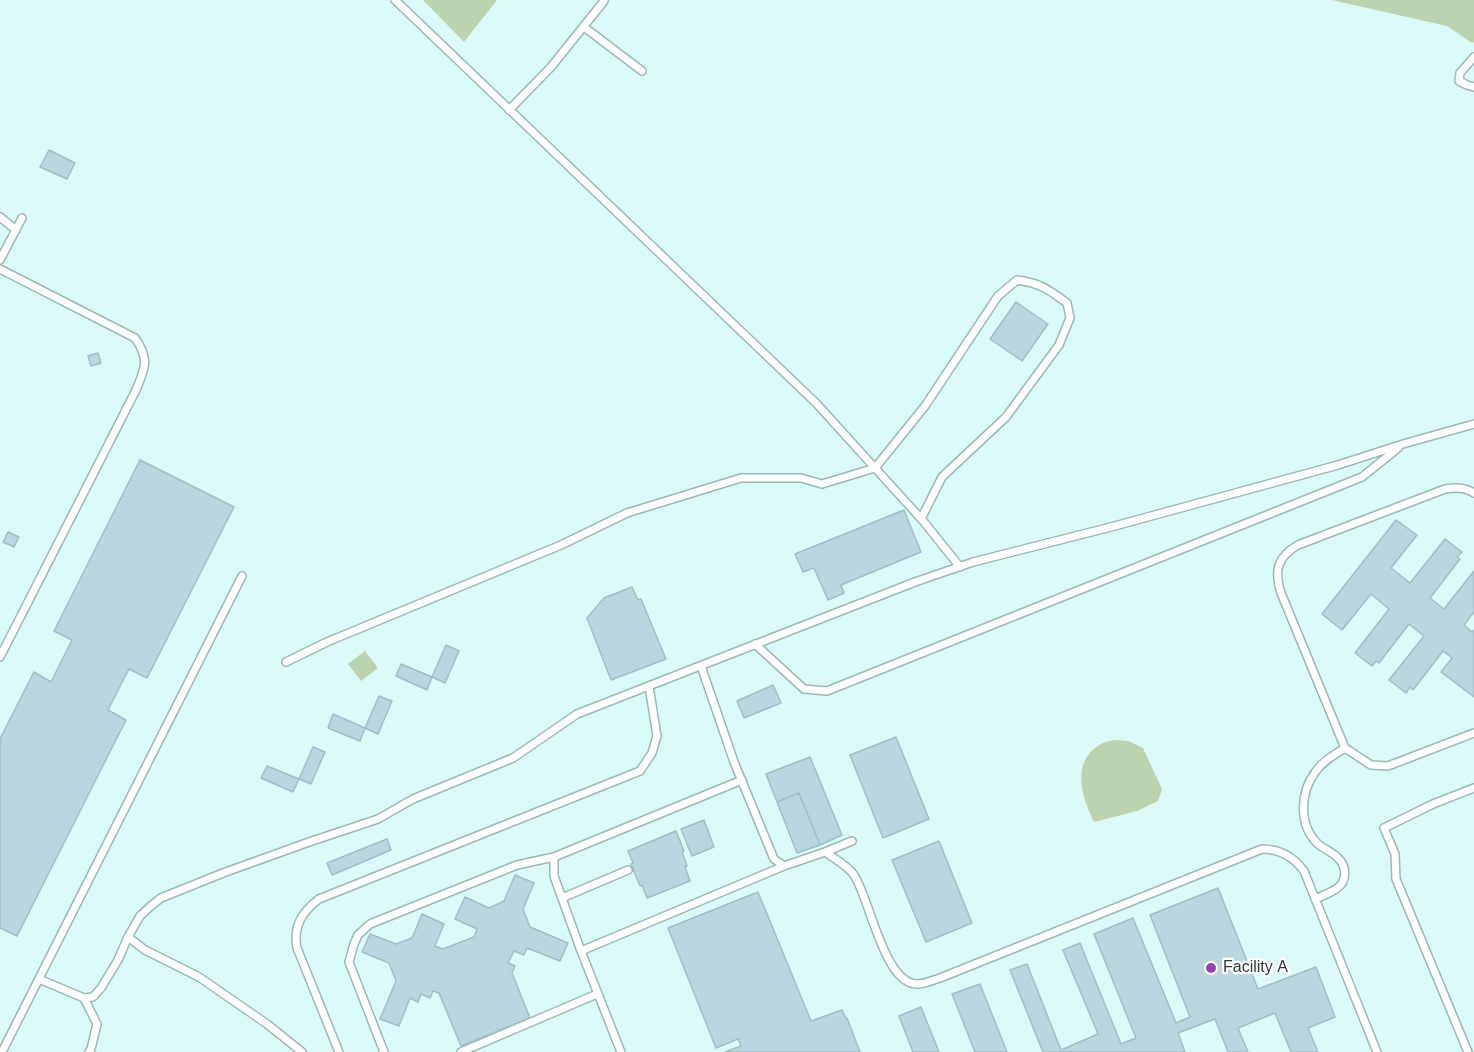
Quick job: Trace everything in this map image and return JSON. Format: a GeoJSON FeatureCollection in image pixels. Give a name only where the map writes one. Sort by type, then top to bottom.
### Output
{"type":"FeatureCollection","features":[{"type":"Feature","properties":{"kind":"lane"},"geometry":{"type":"LineString","coordinates":[[395,0],[816,403],[921,519],[960,567]]}},
{"type":"Feature","properties":{"kind":"lane"},"geometry":{"type":"LineString","coordinates":[[509,110],[551,67],[604,2]]}},
{"type":"Feature","properties":{"kind":"lane"},"geometry":{"type":"LineString","coordinates":[[584,27],[642,71]]}},
{"type":"Feature","properties":{"kind":"lane"},"geometry":{"type":"LineString","coordinates":[[1474,57],[1460,73],[1459,81],[1474,87]]}},
{"type":"Feature","properties":{"kind":"lane"},"geometry":{"type":"LineString","coordinates":[[0,217],[16,230]]}},
{"type":"Feature","properties":{"kind":"lane"},"geometry":{"type":"LineString","coordinates":[[0,260],[22,218]]}},
{"type":"Feature","properties":{"kind":"lane"},"geometry":{"type":"LineString","coordinates":[[0,269],[135,338],[143,352],[145,367],[136,390],[0,657]]}},
{"type":"Feature","properties":{"kind":"lane"},"geometry":{"type":"LineString","coordinates":[[286,662],[327,642],[561,545],[627,513],[741,478],[801,478],[822,484],[875,468],[925,406],[998,296],[1017,280],[1032,282],[1047,289],[1067,303],[1070,318],[1059,345],[1006,417],[942,477],[921,519]]}},
{"type":"Feature","properties":{"kind":"lane"},"geometry":{"type":"LineString","coordinates":[[39,979],[84,998],[93,997],[118,960],[140,916],[161,898],[245,865],[378,819],[413,799],[513,758],[577,714],[915,582],[960,567],[1338,465],[1474,424]]}},
{"type":"Feature","properties":{"kind":"lane"},"geometry":{"type":"LineString","coordinates":[[755,644],[804,689],[827,691],[1362,477],[1402,444]]}},
{"type":"Feature","properties":{"kind":"lane"},"geometry":{"type":"LineString","coordinates":[[1474,493],[1457,487],[1445,489],[1298,545],[1283,557],[1277,575],[1278,583],[1345,748],[1371,765],[1388,766],[1474,733]]}},
{"type":"Feature","properties":{"kind":"lane"},"geometry":{"type":"LineString","coordinates":[[2,1052],[242,576]]}},
{"type":"Feature","properties":{"kind":"lane"},"geometry":{"type":"LineString","coordinates":[[700,666],[719,721],[774,860],[784,866]]}},
{"type":"Feature","properties":{"kind":"lane"},"geometry":{"type":"LineString","coordinates":[[339,1052],[297,948],[297,927],[308,908],[319,899],[640,771],[652,753],[657,736],[649,686]]}},
{"type":"Feature","properties":{"kind":"lane"},"geometry":{"type":"LineString","coordinates":[[1315,899],[1338,888],[1346,871],[1338,858],[1318,844],[1310,834],[1303,809],[1305,795],[1316,771],[1324,762],[1345,748]]}},
{"type":"Feature","properties":{"kind":"lane"},"geometry":{"type":"LineString","coordinates":[[384,1052],[349,962],[354,944],[363,928],[517,865],[554,857],[742,780]]}},
{"type":"Feature","properties":{"kind":"lane"},"geometry":{"type":"LineString","coordinates":[[1468,1052],[1396,879],[1395,854],[1384,828],[1433,804],[1474,788]]}},
{"type":"Feature","properties":{"kind":"lane"},"geometry":{"type":"LineString","coordinates":[[581,951],[784,866],[852,841]]}},
{"type":"Feature","properties":{"kind":"lane"},"geometry":{"type":"LineString","coordinates":[[825,852],[845,865],[856,878],[888,960],[904,981],[916,985],[940,978],[1262,849],[1281,851],[1298,862],[1304,871],[1377,1052]]}},
{"type":"Feature","properties":{"kind":"lane"},"geometry":{"type":"LineString","coordinates":[[554,857],[554,876],[621,1052]]}},
{"type":"Feature","properties":{"kind":"lane"},"geometry":{"type":"LineString","coordinates":[[562,898],[628,870]]}},
{"type":"Feature","properties":{"kind":"lane"},"geometry":{"type":"LineString","coordinates":[[128,937],[145,950],[199,977],[267,1024],[302,1052]]}},
{"type":"Feature","properties":{"kind":"lane"},"geometry":{"type":"LineString","coordinates":[[461,1052],[597,994]]}},
{"type":"Feature","properties":{"kind":"lane"},"geometry":{"type":"LineString","coordinates":[[84,998],[97,1024],[89,1052]]}},
{"type":"Feature","properties":{"kind":"green space"},"geometry":{"type":"Polygon","coordinates":[[[423,0],[497,0],[464,42],[423,0]]]}},
{"type":"Feature","properties":{"kind":"green space"},"geometry":{"type":"Polygon","coordinates":[[[1332,0],[1474,0],[1474,42],[1472,43],[1447,26],[1332,0]]]}},
{"type":"Feature","properties":{"kind":"green space"},"geometry":{"type":"Polygon","coordinates":[[[365,651],[378,668],[361,681],[348,664],[365,651]]]}},
{"type":"Feature","properties":{"kind":"green space"},"geometry":{"type":"Polygon","coordinates":[[[1114,740],[1128,741],[1143,748],[1162,789],[1158,801],[1137,811],[1094,822],[1083,791],[1082,770],[1091,751],[1102,743],[1114,740]]]}},
{"type":"Feature","properties":{"kind":"building"},"geometry":{"type":"Polygon","coordinates":[[[49,150],[75,163],[67,179],[40,167],[49,150]]]}},
{"type":"Feature","properties":{"kind":"building"},"geometry":{"type":"Polygon","coordinates":[[[1016,302],[1048,324],[1022,361],[990,339],[1016,302]]]}},
{"type":"Feature","properties":{"kind":"building"},"geometry":{"type":"Polygon","coordinates":[[[98,353],[101,363],[91,366],[88,356],[98,353]]]}},
{"type":"Feature","properties":{"kind":"building"},"geometry":{"type":"Polygon","coordinates":[[[140,460],[234,507],[147,678],[129,669],[108,710],[126,720],[17,936],[0,928],[0,739],[34,672],[51,682],[72,640],[54,631],[140,460]]]}},
{"type":"Feature","properties":{"kind":"building"},"geometry":{"type":"Polygon","coordinates":[[[904,510],[921,552],[841,585],[844,593],[828,600],[814,568],[803,572],[795,554],[904,510]]]}},
{"type":"Feature","properties":{"kind":"building"},"geometry":{"type":"Polygon","coordinates":[[[1396,520],[1417,535],[1391,568],[1410,583],[1445,539],[1462,552],[1457,557],[1460,559],[1430,598],[1444,609],[1474,571],[1474,612],[1464,625],[1472,632],[1474,630],[1474,697],[1441,672],[1452,658],[1443,651],[1413,690],[1410,687],[1406,693],[1389,680],[1424,636],[1409,624],[1379,663],[1376,661],[1372,666],[1355,653],[1389,609],[1371,594],[1342,630],[1322,614],[1396,520]]]}},
{"type":"Feature","properties":{"kind":"building"},"geometry":{"type":"Polygon","coordinates":[[[8,532],[19,537],[14,547],[3,542],[8,532]]]}},
{"type":"Feature","properties":{"kind":"building"},"geometry":{"type":"Polygon","coordinates":[[[632,587],[638,600],[641,599],[666,659],[611,680],[587,618],[604,598],[632,587]]]}},
{"type":"Feature","properties":{"kind":"building"},"geometry":{"type":"Polygon","coordinates":[[[446,645],[459,651],[445,683],[432,677],[446,645]]]}},
{"type":"Feature","properties":{"kind":"building"},"geometry":{"type":"Polygon","coordinates":[[[401,664],[432,677],[427,690],[396,676],[401,664]]]}},
{"type":"Feature","properties":{"kind":"building"},"geometry":{"type":"Polygon","coordinates":[[[773,685],[781,703],[744,718],[737,701],[773,685]]]}},
{"type":"Feature","properties":{"kind":"building"},"geometry":{"type":"Polygon","coordinates":[[[379,696],[392,701],[378,734],[365,728],[379,696]]]}},
{"type":"Feature","properties":{"kind":"building"},"geometry":{"type":"Polygon","coordinates":[[[333,714],[365,728],[360,741],[328,728],[333,714]]]}},
{"type":"Feature","properties":{"kind":"building"},"geometry":{"type":"Polygon","coordinates":[[[896,737],[929,819],[883,838],[850,755],[896,737]]]}},
{"type":"Feature","properties":{"kind":"building"},"geometry":{"type":"Polygon","coordinates":[[[313,747],[325,752],[311,784],[299,779],[313,747]]]}},
{"type":"Feature","properties":{"kind":"building"},"geometry":{"type":"Polygon","coordinates":[[[810,757],[842,835],[820,845],[799,793],[777,802],[766,774],[810,757]]]}},
{"type":"Feature","properties":{"kind":"building"},"geometry":{"type":"Polygon","coordinates":[[[267,766],[299,779],[293,792],[261,778],[267,766]]]}},
{"type":"Feature","properties":{"kind":"building"},"geometry":{"type":"Polygon","coordinates":[[[799,793],[820,845],[797,853],[777,802],[799,793]]]}},
{"type":"Feature","properties":{"kind":"building"},"geometry":{"type":"Polygon","coordinates":[[[704,820],[714,847],[692,856],[681,829],[704,820]]]}},
{"type":"Feature","properties":{"kind":"building"},"geometry":{"type":"Polygon","coordinates":[[[676,831],[684,851],[682,852],[687,866],[685,867],[690,881],[647,898],[631,864],[633,863],[628,851],[676,831]]]}},
{"type":"Feature","properties":{"kind":"building"},"geometry":{"type":"Polygon","coordinates":[[[387,839],[391,850],[332,875],[327,863],[387,839]]]}},
{"type":"Feature","properties":{"kind":"building"},"geometry":{"type":"Polygon","coordinates":[[[939,841],[972,923],[926,942],[892,860],[939,841]]]}},
{"type":"Feature","properties":{"kind":"building"},"geometry":{"type":"Polygon","coordinates":[[[515,875],[534,883],[523,909],[530,927],[568,943],[560,961],[527,948],[524,955],[514,951],[508,963],[515,966],[512,973],[530,1018],[461,1046],[439,993],[433,991],[430,998],[421,994],[418,1002],[410,998],[399,1026],[380,1019],[396,981],[389,963],[362,952],[370,934],[396,944],[412,938],[422,914],[444,924],[435,946],[443,949],[474,937],[477,929],[455,919],[465,897],[489,908],[504,901],[515,875]]]}},
{"type":"Feature","properties":{"kind":"building","name":"Facility A"},"geometry":{"type":"Polygon","coordinates":[[[1218,888],[1258,989],[1316,967],[1335,1017],[1308,1028],[1318,1052],[1291,1052],[1275,1013],[1238,1028],[1248,1052],[1228,1052],[1215,1019],[1178,1033],[1185,1052],[1043,1052],[1010,970],[1027,964],[1061,1050],[1098,1034],[1063,950],[1080,943],[1121,1044],[1136,1038],[1094,934],[1133,918],[1176,1023],[1190,1017],[1150,915],[1218,888]]]}},
{"type":"Feature","properties":{"kind":"building"},"geometry":{"type":"Polygon","coordinates":[[[758,892],[811,1021],[842,1010],[860,1052],[725,1052],[741,1046],[738,1039],[716,1048],[668,928],[758,892]]]}},
{"type":"Feature","properties":{"kind":"building"},"geometry":{"type":"Polygon","coordinates":[[[980,984],[1007,1052],[975,1052],[952,994],[980,984]]]}},
{"type":"Feature","properties":{"kind":"building"},"geometry":{"type":"Polygon","coordinates":[[[921,1007],[939,1052],[913,1052],[899,1016],[921,1007]]]}},
{"type":"Feature","properties":{"kind":"place","name":"Facility A"},"geometry":{"type":"Point","coordinates":[1211,968]}}]}
